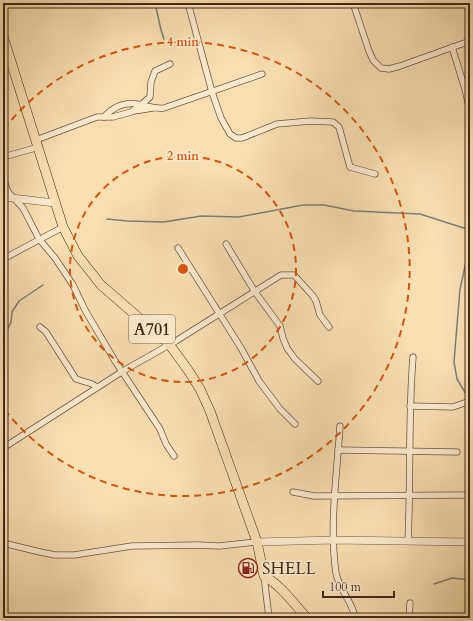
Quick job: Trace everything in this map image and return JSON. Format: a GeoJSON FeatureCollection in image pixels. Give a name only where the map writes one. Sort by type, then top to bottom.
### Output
{"type":"FeatureCollection","features":[{"type":"Feature","properties":{"kind":"main road","name":"A701"},"geometry":{"type":"LineString","coordinates":[[3,36],[7,63],[37,143],[63,227],[78,256],[102,285],[169,344],[200,389],[210,411],[257,542],[264,576]]}},
{"type":"Feature","properties":{"kind":"main road"},"geometry":{"type":"LineString","coordinates":[[264,576],[280,588],[307,618]]}},
{"type":"Feature","properties":{"kind":"street"},"geometry":{"type":"LineString","coordinates":[[188,3],[212,92],[221,118],[230,134],[236,138],[252,134],[277,124],[320,120],[333,122],[339,127],[350,167],[375,174]]}},
{"type":"Feature","properties":{"kind":"street"},"geometry":{"type":"LineString","coordinates":[[353,3],[373,60],[381,68],[389,69],[400,66],[470,41]]}},
{"type":"Feature","properties":{"kind":"street"},"geometry":{"type":"LineString","coordinates":[[452,47],[470,111]]}},
{"type":"Feature","properties":{"kind":"street"},"geometry":{"type":"LineString","coordinates":[[131,112],[150,96],[151,82],[155,71],[170,64]]}},
{"type":"Feature","properties":{"kind":"street"},"geometry":{"type":"LineString","coordinates":[[3,158],[92,119],[113,117],[153,108],[164,108],[262,74]]}},
{"type":"Feature","properties":{"kind":"street"},"geometry":{"type":"LineString","coordinates":[[104,117],[109,111],[119,105],[142,104],[153,108]]}},
{"type":"Feature","properties":{"kind":"street"},"geometry":{"type":"LineString","coordinates":[[3,177],[8,192],[23,208],[39,239],[55,258],[73,285],[79,300],[115,361],[160,429],[166,444],[174,456]]}},
{"type":"Feature","properties":{"kind":"street"},"geometry":{"type":"LineString","coordinates":[[3,197],[55,203]]}},
{"type":"Feature","properties":{"kind":"street"},"geometry":{"type":"LineString","coordinates":[[3,259],[63,227]]}},
{"type":"Feature","properties":{"kind":"street"},"geometry":{"type":"LineString","coordinates":[[226,244],[255,292],[280,326],[282,338],[295,359],[318,381]]}},
{"type":"Feature","properties":{"kind":"street"},"geometry":{"type":"LineString","coordinates":[[178,248],[241,348],[260,382],[280,409],[294,424]]}},
{"type":"Feature","properties":{"kind":"street"},"geometry":{"type":"LineString","coordinates":[[3,448],[122,371],[219,314],[281,275],[294,275],[313,296],[320,315],[329,327]]}},
{"type":"Feature","properties":{"kind":"street"},"geometry":{"type":"LineString","coordinates":[[40,327],[46,332],[76,379],[97,387]]}},
{"type":"Feature","properties":{"kind":"street"},"geometry":{"type":"LineString","coordinates":[[408,541],[410,495],[410,406],[413,356]]}},
{"type":"Feature","properties":{"kind":"street"},"geometry":{"type":"LineString","coordinates":[[410,406],[454,407],[470,402]]}},
{"type":"Feature","properties":{"kind":"street"},"geometry":{"type":"LineString","coordinates":[[340,426],[334,495],[334,540],[338,579],[351,605],[355,618]]}},
{"type":"Feature","properties":{"kind":"street"},"geometry":{"type":"LineString","coordinates":[[338,450],[457,452]]}},
{"type":"Feature","properties":{"kind":"street"},"geometry":{"type":"LineString","coordinates":[[293,492],[310,496],[470,495]]}},
{"type":"Feature","properties":{"kind":"street"},"geometry":{"type":"LineString","coordinates":[[3,543],[55,555],[74,555],[132,546],[219,546],[257,542],[334,540],[470,542]]}},
{"type":"Feature","properties":{"kind":"street"},"geometry":{"type":"LineString","coordinates":[[264,576],[269,618]]}},
{"type":"Feature","properties":{"kind":"street"},"geometry":{"type":"LineString","coordinates":[[409,618],[410,602]]}},
{"type":"Feature","properties":{"kind":"waterway"},"geometry":{"type":"LineString","coordinates":[[155,3],[164,39]]}},
{"type":"Feature","properties":{"kind":"waterway"},"geometry":{"type":"LineString","coordinates":[[107,219],[164,222],[201,216],[239,217],[303,205],[324,205],[354,211],[420,214],[470,230]]}},
{"type":"Feature","properties":{"kind":"waterway"},"geometry":{"type":"LineString","coordinates":[[469,399],[457,379],[454,362],[460,289],[470,242]]}},
{"type":"Feature","properties":{"kind":"waterway"},"geometry":{"type":"LineString","coordinates":[[3,339],[11,322],[12,312],[19,301],[43,285]]}},
{"type":"Feature","properties":{"kind":"waterway"},"geometry":{"type":"LineString","coordinates":[[434,584],[452,578],[470,580]]}},
{"type":"Feature","properties":{"kind":"place","name":"SHELL"},"geometry":{"type":"Point","coordinates":[248,568]}}]}
